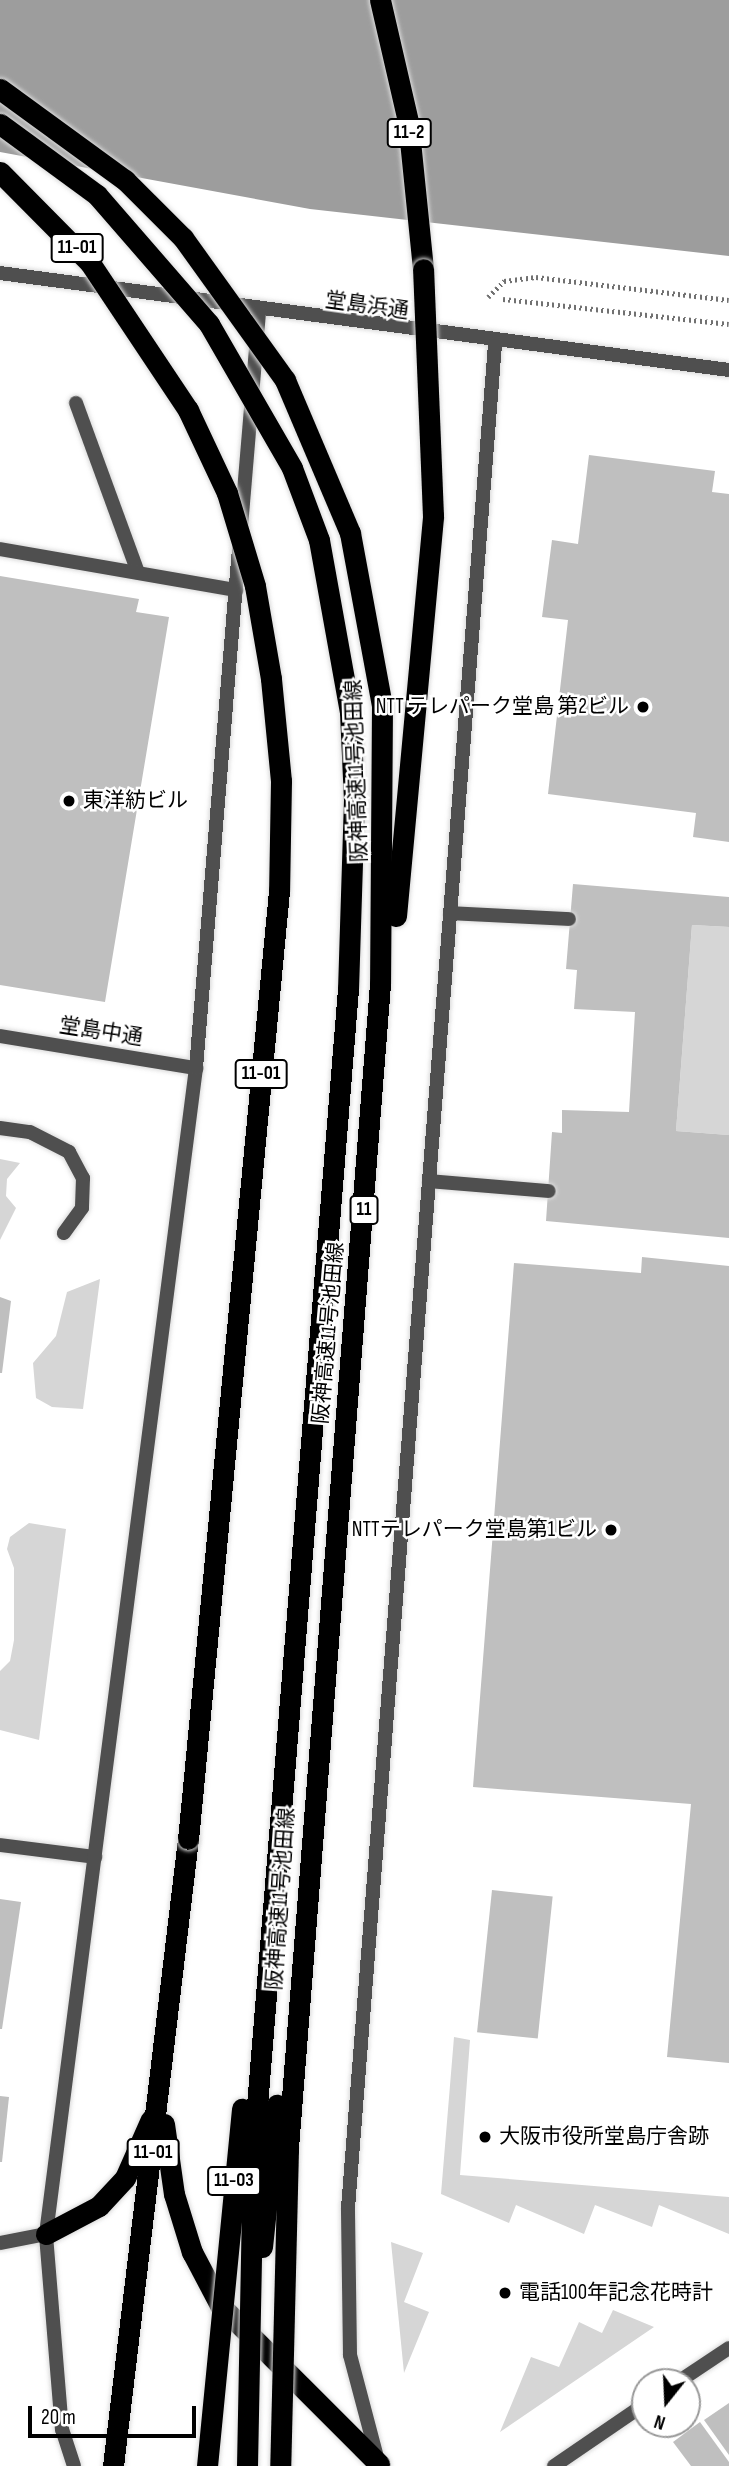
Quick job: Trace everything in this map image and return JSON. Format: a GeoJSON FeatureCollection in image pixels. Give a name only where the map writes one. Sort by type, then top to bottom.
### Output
{"type":"FeatureCollection","features":[{"type":"Feature","properties":{"kind":"highway","name":"11-2"},"geometry":{"type":"LineString","coordinates":[[368,1155],[411,783],[433,516],[432,393],[408,121],[380,0]]}},
{"type":"Feature","properties":{"kind":"highway","name":"阪神高速11号池田線"},"geometry":{"type":"LineString","coordinates":[[0,89],[125,180],[230,297],[285,380],[350,533],[374,642],[386,793],[368,1155],[305,1902],[288,2149],[280,2466]]}},
{"type":"Feature","properties":{"kind":"highway","name":"阪神高速11号池田線"},"geometry":{"type":"LineString","coordinates":[[0,124],[97,195],[209,324],[292,468],[319,540],[348,699],[354,799],[348,989],[271,1897],[253,2154],[247,2466]]}},
{"type":"Feature","properties":{"kind":"highway","name":"11-01"},"geometry":{"type":"LineString","coordinates":[[0,172],[90,262],[188,410],[227,493],[255,586],[271,680],[281,781],[279,891],[188,1839],[160,2098],[113,2466]]}},
{"type":"Feature","properties":{"kind":"highway","name":"11-03"},"geometry":{"type":"LineString","coordinates":[[207,2466],[218,2326],[271,1897]]}},
{"type":"Feature","properties":{"kind":"highway","name":"11-03"},"geometry":{"type":"LineString","coordinates":[[241,2466],[279,2082],[305,1902]]}},
{"type":"Feature","properties":{"kind":"highway","name":"11-01"},"geometry":{"type":"LineString","coordinates":[[160,2098],[174,2194],[192,2252],[220,2305],[379,2465]]}},
{"type":"Feature","properties":{"kind":"highway","name":"11-01"},"geometry":{"type":"LineString","coordinates":[[46,2234],[99,2206],[125,2178],[160,2098]]}},
{"type":"Feature","properties":{"kind":"street","name":"堂島浜通"},"geometry":{"type":"LineString","coordinates":[[0,273],[259,313],[495,344],[729,370]]}},
{"type":"Feature","properties":{"kind":"street"},"geometry":{"type":"LineString","coordinates":[[74,2466],[62,2430],[46,2234],[196,1068],[259,313]]}},
{"type":"Feature","properties":{"kind":"street"},"geometry":{"type":"LineString","coordinates":[[379,2465],[350,2355],[348,2208],[495,344]]}},
{"type":"Feature","properties":{"kind":"street"},"geometry":{"type":"LineString","coordinates":[[76,403],[138,572]]}},
{"type":"Feature","properties":{"kind":"street"},"geometry":{"type":"LineString","coordinates":[[0,549],[236,590]]}},
{"type":"Feature","properties":{"kind":"street"},"geometry":{"type":"LineString","coordinates":[[450,913],[569,919]]}},
{"type":"Feature","properties":{"kind":"street","name":"堂島中通"},"geometry":{"type":"LineString","coordinates":[[0,1036],[196,1068]]}},
{"type":"Feature","properties":{"kind":"street"},"geometry":{"type":"LineString","coordinates":[[0,1128],[30,1132],[69,1152],[83,1178],[82,1208],[64,1233]]}},
{"type":"Feature","properties":{"kind":"street"},"geometry":{"type":"LineString","coordinates":[[429,1181],[549,1191]]}},
{"type":"Feature","properties":{"kind":"street"},"geometry":{"type":"LineString","coordinates":[[0,1845],[96,1857]]}},
{"type":"Feature","properties":{"kind":"street"},"geometry":{"type":"LineString","coordinates":[[0,2243],[46,2234]]}},
{"type":"Feature","properties":{"kind":"street"},"geometry":{"type":"LineString","coordinates":[[698,2368],[729,2347]]}},
{"type":"Feature","properties":{"kind":"street"},"geometry":{"type":"LineString","coordinates":[[554,2466],[631,2414]]}},
{"type":"Feature","properties":{"kind":"path"},"geometry":{"type":"LineString","coordinates":[[729,300],[536,277],[505,281],[488,297],[729,324]]}},
{"type":"Feature","properties":{"kind":"shaded area"},"geometry":{"type":"Polygon","coordinates":[[[0,0],[729,0],[729,256],[310,209],[0,152],[0,0]]]}},
{"type":"Feature","properties":{"kind":"shaded area"},"geometry":{"type":"Polygon","coordinates":[[[692,925],[729,927],[729,1135],[676,1131],[692,925]]]}},
{"type":"Feature","properties":{"kind":"shaded area"},"geometry":{"type":"Polygon","coordinates":[[[0,1159],[20,1163],[7,1179],[6,1196],[16,1208],[0,1240],[0,1159]]]}},
{"type":"Feature","properties":{"kind":"shaded area"},"geometry":{"type":"Polygon","coordinates":[[[100,1279],[83,1409],[52,1407],[36,1398],[33,1363],[56,1336],[67,1292],[100,1279]]]}},
{"type":"Feature","properties":{"kind":"shaded area"},"geometry":{"type":"Polygon","coordinates":[[[29,1523],[66,1529],[39,1740],[0,1730],[0,1671],[10,1661],[14,1640],[14,1568],[7,1549],[10,1537],[29,1523]]]}},
{"type":"Feature","properties":{"kind":"shaded area"},"geometry":{"type":"Polygon","coordinates":[[[454,2037],[470,2040],[460,2175],[729,2197],[729,2234],[659,2205],[652,2227],[595,2205],[584,2234],[516,2205],[509,2223],[441,2194],[454,2037]]]}},
{"type":"Feature","properties":{"kind":"shaded area"},"geometry":{"type":"Polygon","coordinates":[[[391,2242],[423,2253],[404,2302],[429,2312],[404,2373],[391,2242]]]}},
{"type":"Feature","properties":{"kind":"shaded area"},"geometry":{"type":"Polygon","coordinates":[[[613,2310],[654,2327],[500,2432],[531,2357],[559,2367],[579,2322],[602,2333],[613,2310]]]}},
{"type":"Feature","properties":{"kind":"building","name":"NTT テレパーク堂島 第2ビル"},"geometry":{"type":"Polygon","coordinates":[[[589,455],[715,471],[712,492],[729,494],[729,842],[693,837],[696,813],[548,794],[568,620],[542,617],[552,540],[578,544],[589,455]]]}},
{"type":"Feature","properties":{"kind":"building","name":"東洋紡ビル"},"geometry":{"type":"Polygon","coordinates":[[[0,576],[139,599],[136,612],[169,617],[105,1002],[0,985],[0,576]]]}},
{"type":"Feature","properties":{"kind":"building"},"geometry":{"type":"Polygon","coordinates":[[[573,884],[729,897],[729,927],[692,925],[676,1131],[729,1135],[729,1238],[546,1221],[552,1132],[562,1133],[562,1110],[629,1112],[635,1012],[574,1009],[577,970],[566,969],[573,884]]]}},
{"type":"Feature","properties":{"kind":"building","name":"NTTテレパーク堂島第1ビル"},"geometry":{"type":"Polygon","coordinates":[[[642,1257],[729,1266],[729,2063],[667,2057],[691,1804],[473,1787],[514,1263],[641,1273],[642,1257]]]}},
{"type":"Feature","properties":{"kind":"building"},"geometry":{"type":"Polygon","coordinates":[[[0,1297],[11,1301],[2,1373],[0,1373],[0,1297]]]}},
{"type":"Feature","properties":{"kind":"building"},"geometry":{"type":"Polygon","coordinates":[[[492,1890],[553,1896],[538,2039],[477,2032],[492,1890]]]}},
{"type":"Feature","properties":{"kind":"building"},"geometry":{"type":"Polygon","coordinates":[[[0,1899],[21,1902],[2,2029],[0,2029],[0,1899]]]}},
{"type":"Feature","properties":{"kind":"building"},"geometry":{"type":"Polygon","coordinates":[[[0,2096],[9,2097],[2,2162],[0,2162],[0,2096]]]}},
{"type":"Feature","properties":{"kind":"building"},"geometry":{"type":"Polygon","coordinates":[[[729,2403],[729,2455],[704,2420],[729,2403]]]}},
{"type":"Feature","properties":{"kind":"building"},"geometry":{"type":"Polygon","coordinates":[[[701,2423],[729,2462],[729,2466],[691,2466],[673,2442],[678,2438],[701,2438],[701,2423]]]}},
{"type":"Feature","properties":{"kind":"place","name":"NTT テレパーク堂島 第2ビル"},"geometry":{"type":"Point","coordinates":[643,707]}},
{"type":"Feature","properties":{"kind":"place","name":"東洋紡ビル"},"geometry":{"type":"Point","coordinates":[69,801]}},
{"type":"Feature","properties":{"kind":"place","name":"NTTテレパーク堂島第1ビル"},"geometry":{"type":"Point","coordinates":[611,1530]}},
{"type":"Feature","properties":{"kind":"place","name":"大阪市役所堂島庁舎跡"},"geometry":{"type":"Point","coordinates":[485,2137]}},
{"type":"Feature","properties":{"kind":"place","name":"電話100年記念花時計"},"geometry":{"type":"Point","coordinates":[505,2293]}}]}
